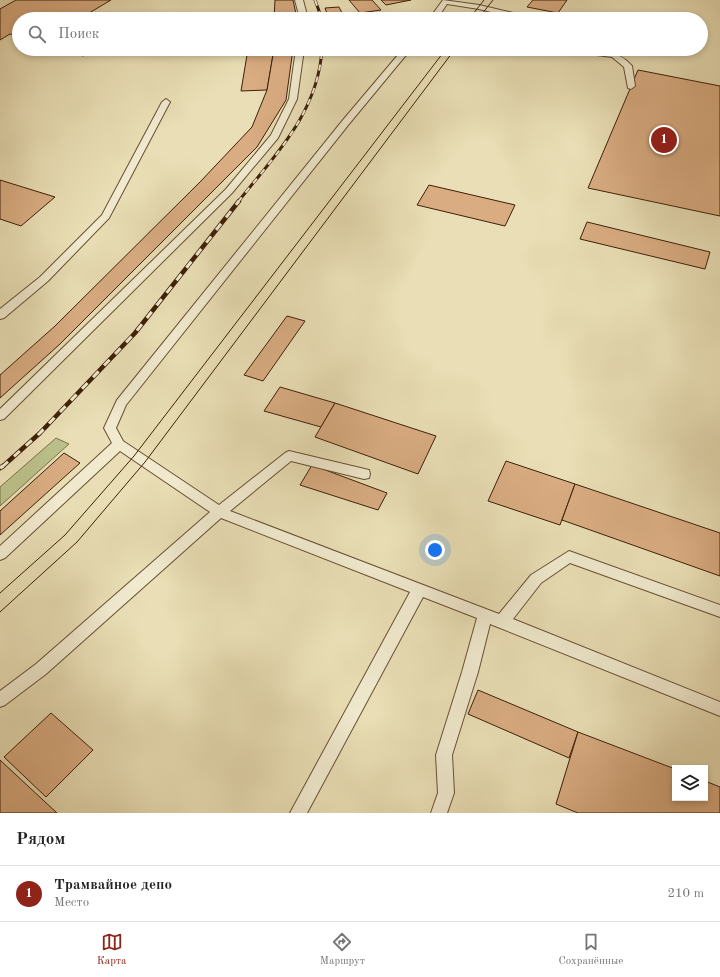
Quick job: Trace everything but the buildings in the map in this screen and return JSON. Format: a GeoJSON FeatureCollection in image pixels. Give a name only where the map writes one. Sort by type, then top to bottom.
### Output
{"type":"FeatureCollection","features":[{"type":"Feature","properties":{"kind":"lane"},"geometry":{"type":"LineString","coordinates":[[299,0],[302,12]]}},
{"type":"Feature","properties":{"kind":"lane"},"geometry":{"type":"LineString","coordinates":[[438,12],[447,1],[499,12]]}},
{"type":"Feature","properties":{"kind":"lane"},"geometry":{"type":"LineString","coordinates":[[0,416],[224,196],[275,136],[294,99],[299,56]]}},
{"type":"Feature","properties":{"kind":"lane"},"geometry":{"type":"LineString","coordinates":[[401,56],[346,122],[121,403],[110,428],[119,444],[219,512],[485,615],[720,709]]}},
{"type":"Feature","properties":{"kind":"lane"},"geometry":{"type":"LineString","coordinates":[[615,56],[628,66],[631,86]]}},
{"type":"Feature","properties":{"kind":"lane"},"geometry":{"type":"LineString","coordinates":[[0,315],[44,279],[106,216],[166,102]]}},
{"type":"Feature","properties":{"kind":"lane"},"geometry":{"type":"LineString","coordinates":[[0,554],[119,444]]}},
{"type":"Feature","properties":{"kind":"lane"},"geometry":{"type":"LineString","coordinates":[[0,700],[41,669],[219,512],[289,456],[364,474]]}},
{"type":"Feature","properties":{"kind":"lane"},"geometry":{"type":"LineString","coordinates":[[502,622],[536,579],[569,557],[720,611]]}},
{"type":"Feature","properties":{"kind":"lane"},"geometry":{"type":"LineString","coordinates":[[298,813],[419,590]]}},
{"type":"Feature","properties":{"kind":"lane"},"geometry":{"type":"LineString","coordinates":[[439,813],[446,793],[444,755],[470,672],[485,615]]}},
{"type":"Feature","properties":{"kind":"green space"},"geometry":{"type":"Polygon","coordinates":[[[56,438],[69,444],[0,506],[0,487],[56,438]]]}},
{"type":"Feature","properties":{"kind":"tram line"},"geometry":{"type":"LineString","coordinates":[[475,12],[484,0]]}},
{"type":"Feature","properties":{"kind":"tram line"},"geometry":{"type":"LineString","coordinates":[[484,12],[493,0]]}},
{"type":"Feature","properties":{"kind":"tram line"},"geometry":{"type":"LineString","coordinates":[[0,593],[65,535],[134,456],[441,56]]}},
{"type":"Feature","properties":{"kind":"tram line"},"geometry":{"type":"LineString","coordinates":[[0,612],[77,542],[145,462],[450,56]]}},
{"type":"Feature","properties":{"kind":"railway"},"geometry":{"type":"LineString","coordinates":[[315,0],[319,12]]}},
{"type":"Feature","properties":{"kind":"railway"},"geometry":{"type":"LineString","coordinates":[[238,202],[280,150],[303,113],[319,72],[321,56]]}},
{"type":"Feature","properties":{"kind":"railway"},"geometry":{"type":"LineString","coordinates":[[2,467],[40,433],[135,333],[239,201]]}},
{"type":"Feature","properties":{"kind":"place","name":"Трамвайное депо"},"geometry":{"type":"Point","coordinates":[664,140]}}]}
